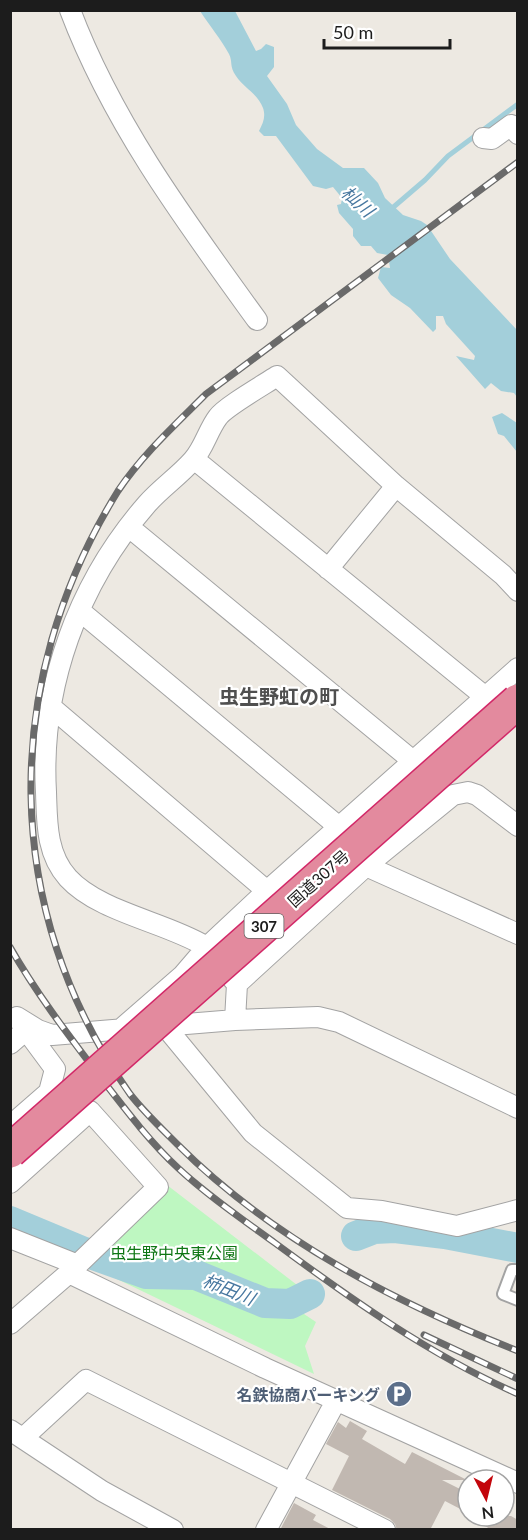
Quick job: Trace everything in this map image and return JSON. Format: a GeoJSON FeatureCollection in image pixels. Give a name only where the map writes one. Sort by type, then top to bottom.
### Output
{"type":"FeatureCollection","features":[{"type":"Feature","properties":{"kind":"highway","name":"国道307号"},"geometry":{"type":"LineString","coordinates":[[10,1151],[518,700]]}},
{"type":"Feature","properties":{"kind":"street"},"geometry":{"type":"LineString","coordinates":[[70,10],[81,40],[132,139],[187,223],[257,320]]}},
{"type":"Feature","properties":{"kind":"street"},"geometry":{"type":"LineString","coordinates":[[483,138],[492,139],[511,125],[518,134]]}},
{"type":"Feature","properties":{"kind":"street"},"geometry":{"type":"LineString","coordinates":[[235,1020],[237,984],[207,947],[99,900],[81,889],[60,866],[49,841],[45,770],[50,706],[63,652],[99,572],[149,502],[194,459],[219,415],[277,376],[396,486],[503,575],[518,591]]}},
{"type":"Feature","properties":{"kind":"street"},"geometry":{"type":"LineString","coordinates":[[194,459],[518,722]]}},
{"type":"Feature","properties":{"kind":"street"},"geometry":{"type":"LineString","coordinates":[[328,569],[396,486]]}},
{"type":"Feature","properties":{"kind":"street"},"geometry":{"type":"LineString","coordinates":[[129,527],[413,761]]}},
{"type":"Feature","properties":{"kind":"street"},"geometry":{"type":"LineString","coordinates":[[80,610],[339,827]]}},
{"type":"Feature","properties":{"kind":"street"},"geometry":{"type":"LineString","coordinates":[[121,1029],[183,975],[207,947],[267,891],[518,668]]}},
{"type":"Feature","properties":{"kind":"street"},"geometry":{"type":"LineString","coordinates":[[50,706],[267,891]]}},
{"type":"Feature","properties":{"kind":"street"},"geometry":{"type":"LineString","coordinates":[[237,984],[366,866],[453,795],[468,792],[477,795],[518,826]]}},
{"type":"Feature","properties":{"kind":"street"},"geometry":{"type":"LineString","coordinates":[[366,866],[518,934]]}},
{"type":"Feature","properties":{"kind":"street"},"geometry":{"type":"LineString","coordinates":[[16,1026],[52,1035],[235,1020],[318,1017],[339,1022],[518,1108]]}},
{"type":"Feature","properties":{"kind":"street"},"geometry":{"type":"LineString","coordinates":[[164,1025],[253,1132],[347,1208],[382,1211],[457,1226],[518,1210]]}},
{"type":"Feature","properties":{"kind":"street"},"geometry":{"type":"LineString","coordinates":[[10,1126],[49,1092],[55,1068],[16,1026]]}},
{"type":"Feature","properties":{"kind":"street"},"geometry":{"type":"LineString","coordinates":[[10,1183],[90,1111],[158,1186],[76,1267],[10,1324]]}},
{"type":"Feature","properties":{"kind":"street"},"geometry":{"type":"LineString","coordinates":[[10,1238],[76,1267],[336,1401],[518,1483]]}},
{"type":"Feature","properties":{"kind":"street"},"geometry":{"type":"LineString","coordinates":[[173,1530],[102,1491],[17,1434],[86,1380],[385,1530]]}},
{"type":"Feature","properties":{"kind":"street"},"geometry":{"type":"LineString","coordinates":[[266,1530],[336,1401]]}},
{"type":"Feature","properties":{"kind":"lane"},"geometry":{"type":"LineString","coordinates":[[518,1270],[512,1270],[503,1294],[518,1299]]}},
{"type":"Feature","properties":{"kind":"green space","name":"虫生野中央東公園"},"geometry":{"type":"Polygon","coordinates":[[[167,1185],[301,1288],[298,1310],[316,1322],[305,1346],[314,1374],[90,1266],[167,1185]]]}},
{"type":"Feature","properties":{"kind":"water","name":"杣川"},"geometry":{"type":"Polygon","coordinates":[[[200,11],[235,11],[256,51],[266,44],[274,47],[274,67],[267,76],[287,104],[296,125],[317,149],[343,168],[364,168],[378,183],[385,198],[403,215],[427,225],[450,259],[517,330],[517,397],[514,393],[501,391],[491,383],[485,389],[456,356],[474,360],[475,356],[446,324],[443,316],[436,316],[436,329],[433,332],[410,308],[391,295],[378,278],[381,267],[390,268],[388,255],[377,253],[371,246],[361,246],[353,236],[353,229],[339,213],[337,205],[341,204],[342,198],[333,187],[326,189],[313,186],[276,136],[264,136],[259,131],[264,117],[261,103],[236,76],[229,54],[200,11]]]}},
{"type":"Feature","properties":{"kind":"water"},"geometry":{"type":"Polygon","coordinates":[[[502,413],[517,423],[517,452],[504,436],[498,434],[492,417],[502,413]]]}},
{"type":"Feature","properties":{"kind":"building"},"geometry":{"type":"Polygon","coordinates":[[[350,1421],[367,1431],[362,1439],[405,1464],[412,1452],[456,1474],[456,1480],[442,1480],[456,1487],[456,1507],[445,1501],[430,1530],[397,1530],[390,1519],[332,1490],[349,1456],[326,1444],[338,1422],[346,1428],[350,1421]]]}},
{"type":"Feature","properties":{"kind":"building"},"geometry":{"type":"Polygon","coordinates":[[[294,1503],[316,1515],[313,1520],[332,1530],[280,1530],[294,1503]]]}},
{"type":"Feature","properties":{"kind":"building"},"geometry":{"type":"Polygon","coordinates":[[[516,1519],[518,1520],[518,1530],[491,1530],[488,1528],[516,1528],[516,1519]]]}},
{"type":"Feature","properties":{"kind":"waterway"},"geometry":{"type":"LineString","coordinates":[[390,210],[425,180],[448,156],[518,104]]}},
{"type":"Feature","properties":{"kind":"waterway","name":"柿田川"},"geometry":{"type":"LineString","coordinates":[[10,1221],[82,1251],[146,1274],[196,1275],[265,1303],[290,1304],[310,1294]]}},
{"type":"Feature","properties":{"kind":"waterway","name":"柿田川"},"geometry":{"type":"LineString","coordinates":[[356,1236],[374,1229],[395,1228],[445,1234],[518,1248]]}},
{"type":"Feature","properties":{"kind":"railway"},"geometry":{"type":"LineString","coordinates":[[518,162],[206,394],[159,441],[127,478],[79,564],[52,640],[36,717],[31,795],[38,872],[57,949],[87,1023],[130,1094],[141,1107],[214,1178],[253,1210],[294,1238],[381,1289],[518,1351]]}},
{"type":"Feature","properties":{"kind":"railway"},"geometry":{"type":"LineString","coordinates":[[10,947],[53,1014],[110,1090],[157,1147],[189,1178],[225,1207],[392,1325],[485,1379],[518,1394]]}},
{"type":"Feature","properties":{"kind":"railway"},"geometry":{"type":"LineString","coordinates":[[424,1335],[518,1379]]}},
{"type":"Feature","properties":{"kind":"place","name":"名鉄協商パーキング"},"geometry":{"type":"Point","coordinates":[399,1394]}},
{"type":"Feature","properties":{"kind":"district","name":"虫生野虹の町"},"geometry":{"type":"Point","coordinates":[279,696]}}]}
